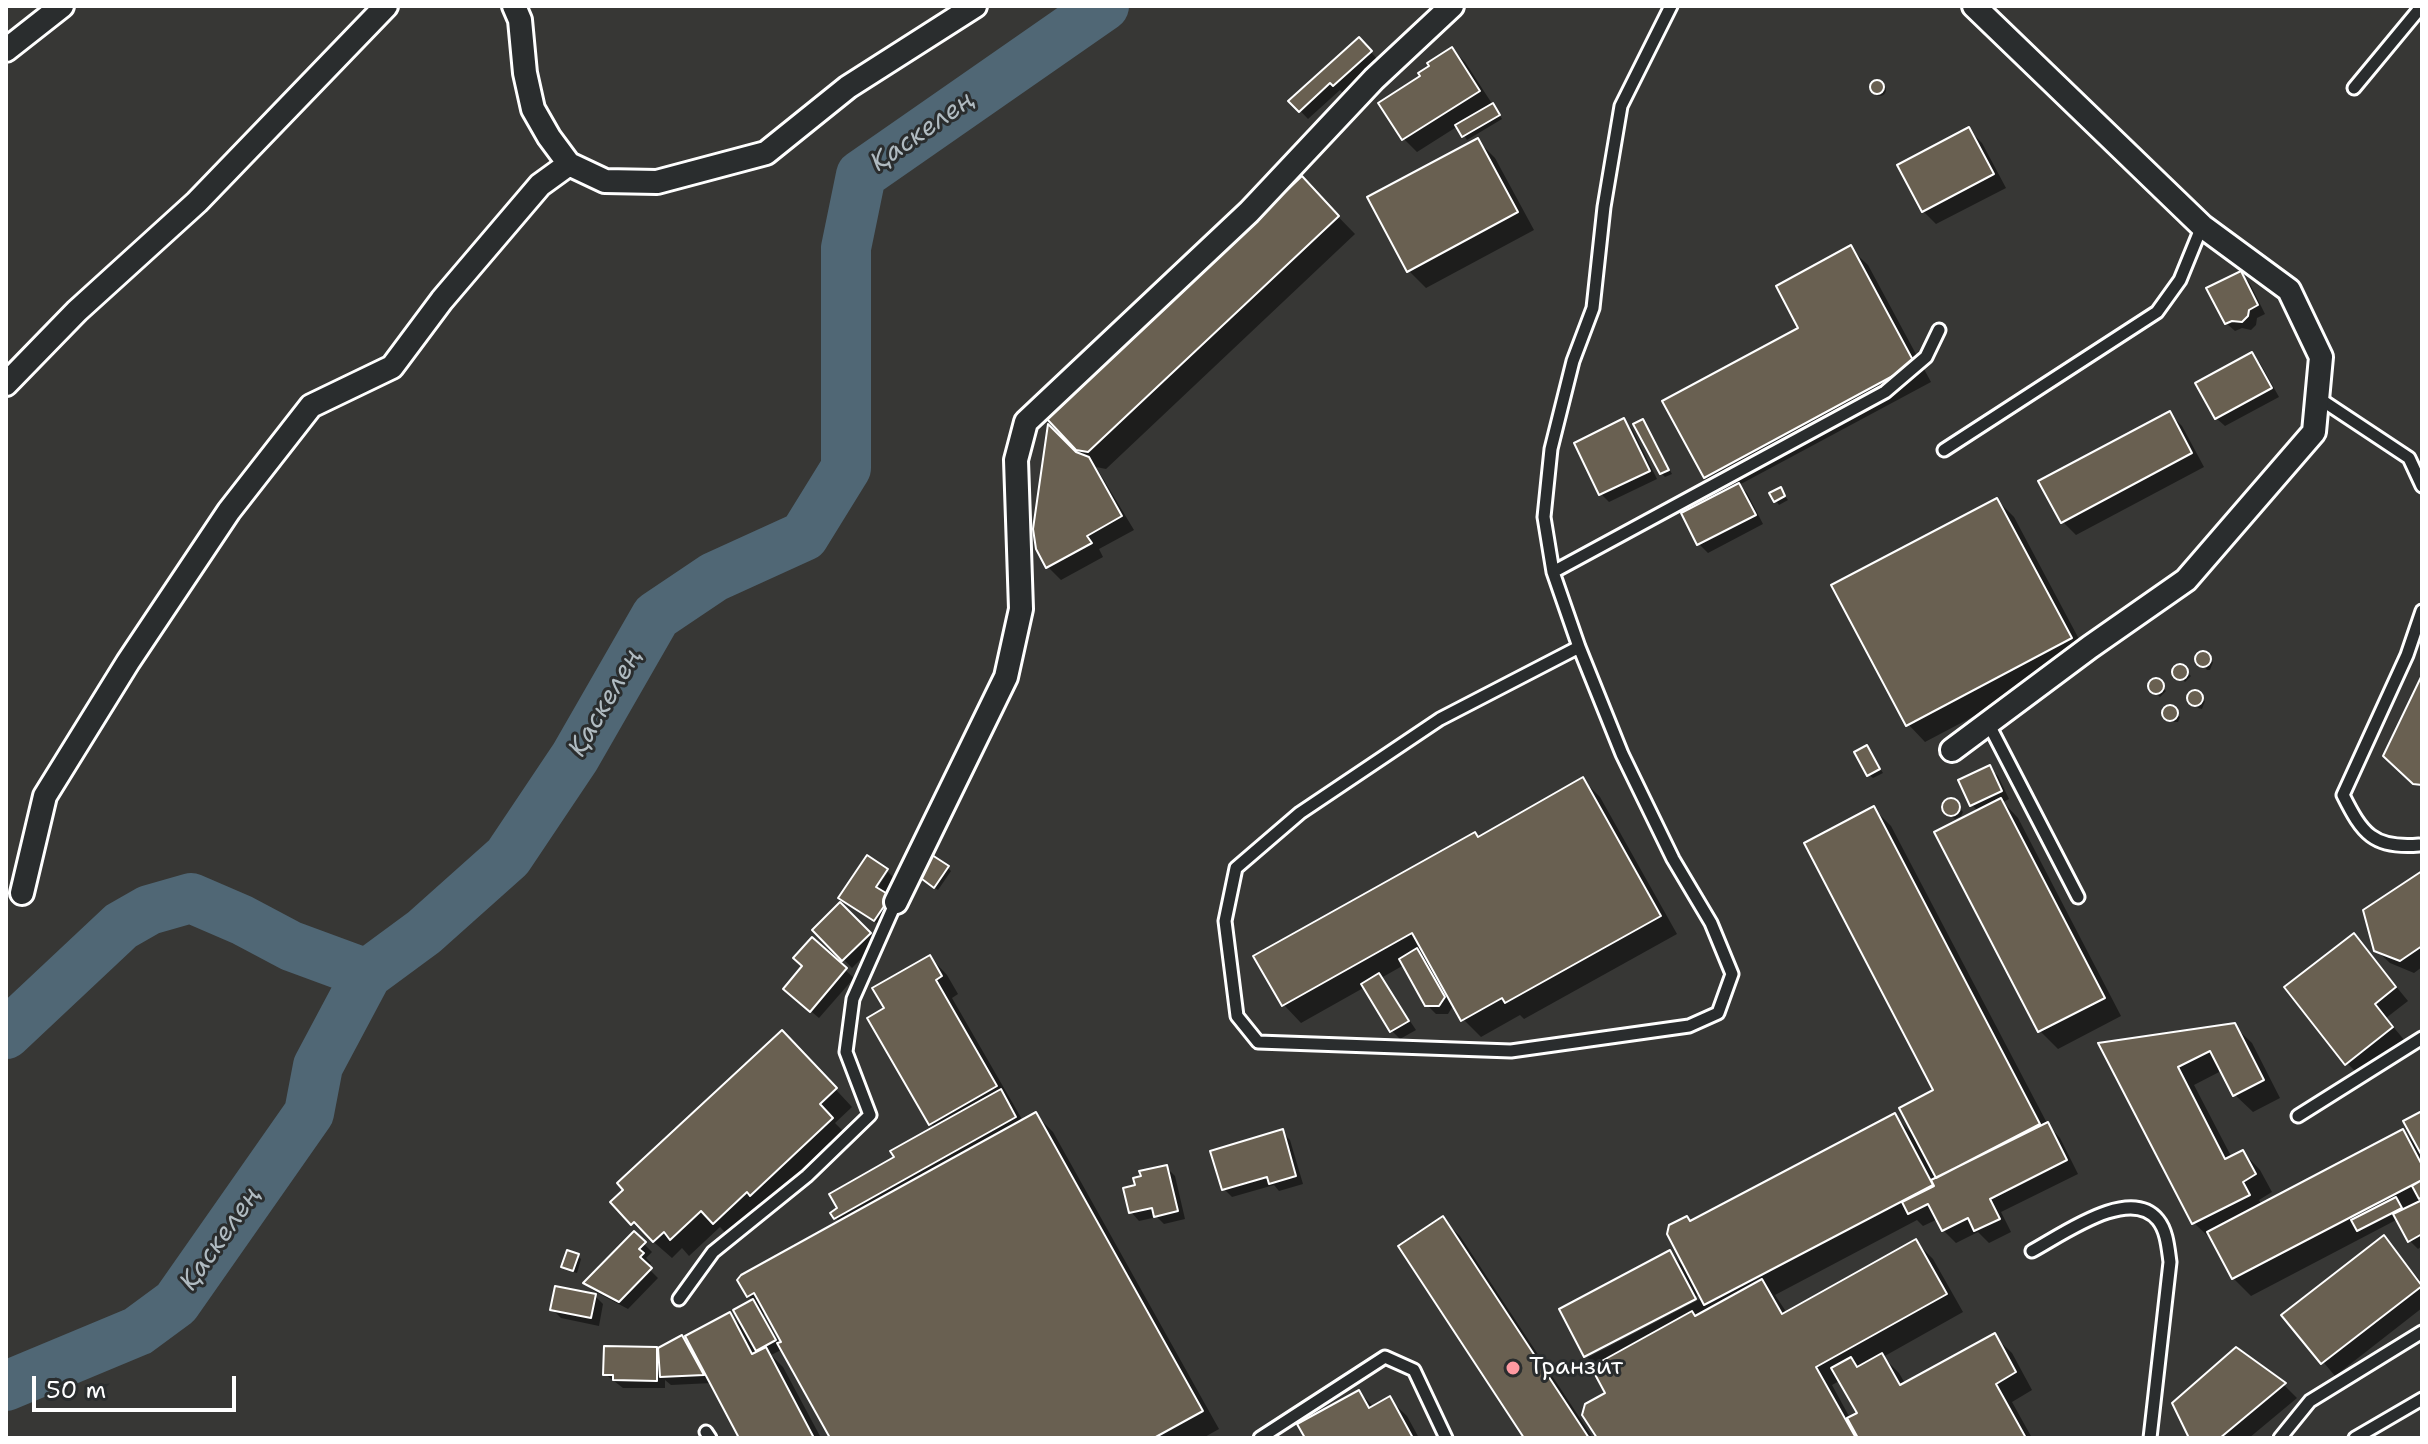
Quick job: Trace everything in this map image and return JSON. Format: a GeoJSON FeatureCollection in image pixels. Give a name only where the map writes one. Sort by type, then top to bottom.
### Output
{"type":"FeatureCollection","features":[{"type":"Feature","properties":{"kind":"street"},"geometry":{"type":"LineString","coordinates":[[6,50],[62,6]]}},
{"type":"Feature","properties":{"kind":"street"},"geometry":{"type":"LineString","coordinates":[[6,384],[77,311],[197,202],[386,6]]}},
{"type":"Feature","properties":{"kind":"street"},"geometry":{"type":"LineString","coordinates":[[514,6],[520,20],[525,73],[533,109],[569,164],[605,181],[657,182],[766,153],[848,87],[975,6]]}},
{"type":"Feature","properties":{"kind":"street"},"geometry":{"type":"LineString","coordinates":[[896,902],[1006,677],[1021,609],[1016,460],[1026,422],[1249,212],[1374,79],[1452,6]]}},
{"type":"Feature","properties":{"kind":"street"},"geometry":{"type":"LineString","coordinates":[[1952,750],[2186,580],[2314,432],[2321,357],[2289,290],[2202,226],[1974,6]]}},
{"type":"Feature","properties":{"kind":"street"},"geometry":{"type":"LineString","coordinates":[[22,893],[45,796],[128,662],[229,511],[311,406],[392,367],[442,300],[540,185],[569,164]]}},
{"type":"Feature","properties":{"kind":"lane"},"geometry":{"type":"LineString","coordinates":[[1579,647],[1440,719],[1300,813],[1236,868],[1225,921],[1237,1016],[1258,1042],[1511,1051],[1689,1026],[1718,1013],[1732,974],[1711,923],[1673,859],[1622,754],[1553,572],[1544,517],[1551,449],[1573,361],[1593,308],[1604,207],[1621,106],[1671,6]]}},
{"type":"Feature","properties":{"kind":"lane"},"geometry":{"type":"LineString","coordinates":[[2354,88],[2422,6]]}},
{"type":"Feature","properties":{"kind":"lane"},"geometry":{"type":"LineString","coordinates":[[1944,450],[2157,312],[2180,280],[2202,226]]}},
{"type":"Feature","properties":{"kind":"lane"},"geometry":{"type":"LineString","coordinates":[[1553,572],[1885,392],[1926,357],[1939,330]]}},
{"type":"Feature","properties":{"kind":"lane"},"geometry":{"type":"LineString","coordinates":[[2317,397],[2409,458],[2422,486]]}},
{"type":"Feature","properties":{"kind":"lane"},"geometry":{"type":"LineString","coordinates":[[2419,845],[2394,848],[2360,828],[2343,795],[2407,655],[2422,611]]}},
{"type":"Feature","properties":{"kind":"lane"},"geometry":{"type":"LineString","coordinates":[[1988,723],[2078,897]]}},
{"type":"Feature","properties":{"kind":"lane"},"geometry":{"type":"LineString","coordinates":[[679,1299],[713,1252],[807,1176],[870,1115],[846,1052],[853,999],[896,902]]}},
{"type":"Feature","properties":{"kind":"lane"},"geometry":{"type":"LineString","coordinates":[[2298,1116],[2422,1038]]}},
{"type":"Feature","properties":{"kind":"lane"},"geometry":{"type":"LineString","coordinates":[[2032,1251],[2098,1215],[2129,1206],[2142,1206],[2157,1219],[2165,1233],[2170,1262],[2150,1438]]}},
{"type":"Feature","properties":{"kind":"lane"},"geometry":{"type":"LineString","coordinates":[[2280,1438],[2310,1401],[2422,1332]]}},
{"type":"Feature","properties":{"kind":"lane"},"geometry":{"type":"LineString","coordinates":[[1260,1438],[1385,1357],[1414,1370],[1446,1438]]}},
{"type":"Feature","properties":{"kind":"lane"},"geometry":{"type":"LineString","coordinates":[[2355,1438],[2422,1399]]}},
{"type":"Feature","properties":{"kind":"building"},"geometry":{"type":"Polygon","coordinates":[[[1359,37],[1372,51],[1299,112],[1288,101],[1359,37]]]}},
{"type":"Feature","properties":{"kind":"building"},"geometry":{"type":"Polygon","coordinates":[[[1452,47],[1480,91],[1402,140],[1378,103],[1420,76],[1418,73],[1429,66],[1427,63],[1452,47]]]}},
{"type":"Feature","properties":{"kind":"building"},"geometry":{"type":"Polygon","coordinates":[[[1877,80],[1884,87],[1877,94],[1870,87],[1877,80]]]}},
{"type":"Feature","properties":{"kind":"building"},"geometry":{"type":"Polygon","coordinates":[[[1493,103],[1500,115],[1462,137],[1455,125],[1493,103]]]}},
{"type":"Feature","properties":{"kind":"building"},"geometry":{"type":"Polygon","coordinates":[[[1969,127],[1994,174],[1922,212],[1897,165],[1969,127]]]}},
{"type":"Feature","properties":{"kind":"building"},"geometry":{"type":"Polygon","coordinates":[[[1478,138],[1518,212],[1407,272],[1367,197],[1478,138]]]}},
{"type":"Feature","properties":{"kind":"building"},"geometry":{"type":"Polygon","coordinates":[[[1302,176],[1339,216],[1088,452],[1076,450],[1046,418],[1302,176]]]}},
{"type":"Feature","properties":{"kind":"building"},"geometry":{"type":"Polygon","coordinates":[[[1851,245],[1915,364],[1704,478],[1662,401],[1798,328],[1776,286],[1851,245]]]}},
{"type":"Feature","properties":{"kind":"building"},"geometry":{"type":"Polygon","coordinates":[[[2241,271],[2258,305],[2249,310],[2242,322],[2225,324],[2206,288],[2241,271]]]}},
{"type":"Feature","properties":{"kind":"building"},"geometry":{"type":"Polygon","coordinates":[[[2252,352],[2272,388],[2215,419],[2195,383],[2252,352]]]}},
{"type":"Feature","properties":{"kind":"building"},"geometry":{"type":"Polygon","coordinates":[[[2170,411],[2192,453],[2061,523],[2038,481],[2170,411]]]}},
{"type":"Feature","properties":{"kind":"building"},"geometry":{"type":"Polygon","coordinates":[[[1624,418],[1650,471],[1599,495],[1574,443],[1624,418]]]}},
{"type":"Feature","properties":{"kind":"building"},"geometry":{"type":"Polygon","coordinates":[[[1643,419],[1669,470],[1660,474],[1633,424],[1643,419]]]}},
{"type":"Feature","properties":{"kind":"building"},"geometry":{"type":"Polygon","coordinates":[[[1048,424],[1076,452],[1089,457],[1122,516],[1087,536],[1092,543],[1046,568],[1036,549],[1033,529],[1048,424]]]}},
{"type":"Feature","properties":{"kind":"building"},"geometry":{"type":"Polygon","coordinates":[[[1739,483],[1756,515],[1697,545],[1681,513],[1739,483]]]}},
{"type":"Feature","properties":{"kind":"building"},"geometry":{"type":"Polygon","coordinates":[[[1781,487],[1785,496],[1774,502],[1769,493],[1781,487]]]}},
{"type":"Feature","properties":{"kind":"building"},"geometry":{"type":"Polygon","coordinates":[[[1997,498],[2072,638],[1906,726],[1831,585],[1997,498]]]}},
{"type":"Feature","properties":{"kind":"building"},"geometry":{"type":"Polygon","coordinates":[[[2203,651],[2211,659],[2203,667],[2195,659],[2203,651]]]}},
{"type":"Feature","properties":{"kind":"building"},"geometry":{"type":"Polygon","coordinates":[[[2180,664],[2188,672],[2180,680],[2172,672],[2180,664]]]}},
{"type":"Feature","properties":{"kind":"building"},"geometry":{"type":"Polygon","coordinates":[[[2422,675],[2422,785],[2413,784],[2383,756],[2422,675]]]}},
{"type":"Feature","properties":{"kind":"building"},"geometry":{"type":"Polygon","coordinates":[[[2156,678],[2164,686],[2156,694],[2148,686],[2156,678]]]}},
{"type":"Feature","properties":{"kind":"building"},"geometry":{"type":"Polygon","coordinates":[[[2195,690],[2203,698],[2195,706],[2187,698],[2195,690]]]}},
{"type":"Feature","properties":{"kind":"building"},"geometry":{"type":"Polygon","coordinates":[[[2170,705],[2178,713],[2170,721],[2162,713],[2170,705]]]}},
{"type":"Feature","properties":{"kind":"building"},"geometry":{"type":"Polygon","coordinates":[[[1867,745],[1880,769],[1867,776],[1854,752],[1867,745]]]}},
{"type":"Feature","properties":{"kind":"building"},"geometry":{"type":"Polygon","coordinates":[[[1990,765],[2002,791],[1970,806],[1958,780],[1990,765]]]}},
{"type":"Feature","properties":{"kind":"building"},"geometry":{"type":"Polygon","coordinates":[[[1583,777],[1661,916],[1505,1003],[1502,998],[1461,1021],[1412,933],[1282,1006],[1253,956],[1475,832],[1478,837],[1583,777]]]}},
{"type":"Feature","properties":{"kind":"building"},"geometry":{"type":"Polygon","coordinates":[[[1951,798],[1960,807],[1951,816],[1942,807],[1951,798]]]}},
{"type":"Feature","properties":{"kind":"building"},"geometry":{"type":"Polygon","coordinates":[[[2001,798],[2105,998],[2038,1032],[1934,832],[2001,798]]]}},
{"type":"Feature","properties":{"kind":"building"},"geometry":{"type":"Polygon","coordinates":[[[1874,806],[2040,1124],[1936,1178],[1899,1108],[1933,1090],[1804,843],[1874,806]]]}},
{"type":"Feature","properties":{"kind":"building"},"geometry":{"type":"Polygon","coordinates":[[[867,855],[888,869],[876,887],[891,896],[874,921],[838,898],[867,855]]]}},
{"type":"Feature","properties":{"kind":"building"},"geometry":{"type":"Polygon","coordinates":[[[932,855],[949,866],[934,888],[918,876],[932,855]]]}},
{"type":"Feature","properties":{"kind":"building"},"geometry":{"type":"Polygon","coordinates":[[[2422,871],[2422,946],[2400,961],[2374,951],[2363,910],[2422,871]]]}},
{"type":"Feature","properties":{"kind":"building"},"geometry":{"type":"Polygon","coordinates":[[[840,902],[871,933],[842,961],[812,930],[840,902]]]}},
{"type":"Feature","properties":{"kind":"building"},"geometry":{"type":"Polygon","coordinates":[[[2354,933],[2396,987],[2375,1004],[2393,1027],[2345,1065],[2284,987],[2354,933]]]}},
{"type":"Feature","properties":{"kind":"building"},"geometry":{"type":"Polygon","coordinates":[[[812,937],[847,968],[810,1012],[783,989],[802,966],[793,958],[812,937]]]}},
{"type":"Feature","properties":{"kind":"building"},"geometry":{"type":"Polygon","coordinates":[[[1417,948],[1445,997],[1439,1006],[1425,1006],[1399,959],[1417,948]]]}},
{"type":"Feature","properties":{"kind":"building"},"geometry":{"type":"Polygon","coordinates":[[[930,955],[942,976],[936,980],[997,1086],[929,1125],[867,1018],[884,1008],[872,988],[930,955]]]}},
{"type":"Feature","properties":{"kind":"building"},"geometry":{"type":"Polygon","coordinates":[[[1379,973],[1409,1021],[1390,1032],[1361,984],[1379,973]]]}},
{"type":"Feature","properties":{"kind":"building"},"geometry":{"type":"Polygon","coordinates":[[[2235,1023],[2264,1080],[2233,1096],[2210,1051],[2178,1067],[2225,1159],[2243,1150],[2256,1174],[2243,1182],[2250,1195],[2192,1224],[2098,1043],[2235,1023]]]}},
{"type":"Feature","properties":{"kind":"building"},"geometry":{"type":"Polygon","coordinates":[[[782,1030],[837,1088],[820,1104],[833,1118],[750,1196],[747,1192],[713,1224],[701,1211],[670,1240],[664,1232],[653,1242],[634,1222],[631,1225],[610,1202],[623,1190],[617,1183],[782,1030]]]}},
{"type":"Feature","properties":{"kind":"building"},"geometry":{"type":"Polygon","coordinates":[[[1001,1089],[1016,1117],[834,1219],[830,1213],[837,1208],[829,1194],[894,1157],[890,1151],[1001,1089]]]}},
{"type":"Feature","properties":{"kind":"building"},"geometry":{"type":"Polygon","coordinates":[[[2422,1111],[2422,1156],[2403,1121],[2422,1111]]]}},
{"type":"Feature","properties":{"kind":"building"},"geometry":{"type":"Polygon","coordinates":[[[1036,1112],[1203,1411],[1154,1438],[830,1438],[777,1343],[781,1342],[754,1293],[747,1297],[737,1280],[1036,1112]]]}},
{"type":"Feature","properties":{"kind":"building"},"geometry":{"type":"Polygon","coordinates":[[[1895,1113],[1933,1185],[1704,1305],[1667,1234],[1669,1225],[1687,1216],[1690,1221],[1895,1113]]]}},
{"type":"Feature","properties":{"kind":"building"},"geometry":{"type":"Polygon","coordinates":[[[2048,1122],[2067,1160],[1990,1199],[2000,1219],[1974,1231],[1968,1218],[1942,1231],[1928,1204],[1908,1214],[1902,1202],[1934,1186],[1931,1180],[2048,1122]]]}},
{"type":"Feature","properties":{"kind":"building"},"geometry":{"type":"Polygon","coordinates":[[[1283,1129],[1296,1176],[1269,1184],[1267,1177],[1222,1190],[1210,1151],[1283,1129]]]}},
{"type":"Feature","properties":{"kind":"building"},"geometry":{"type":"Polygon","coordinates":[[[2403,1129],[2422,1165],[2422,1180],[2232,1279],[2207,1232],[2403,1129]]]}},
{"type":"Feature","properties":{"kind":"building"},"geometry":{"type":"Polygon","coordinates":[[[1167,1165],[1178,1211],[1154,1217],[1152,1208],[1129,1213],[1123,1188],[1135,1185],[1133,1178],[1141,1176],[1139,1171],[1167,1165]]]}},
{"type":"Feature","properties":{"kind":"building"},"geometry":{"type":"Polygon","coordinates":[[[2422,1180],[2422,1197],[2419,1199],[2412,1186],[2422,1180]]]}},
{"type":"Feature","properties":{"kind":"building"},"geometry":{"type":"Polygon","coordinates":[[[2396,1197],[2402,1208],[2357,1231],[2351,1220],[2396,1197]]]}},
{"type":"Feature","properties":{"kind":"building"},"geometry":{"type":"Polygon","coordinates":[[[2422,1200],[2422,1234],[2408,1242],[2393,1214],[2422,1200]]]}},
{"type":"Feature","properties":{"kind":"building"},"geometry":{"type":"Polygon","coordinates":[[[1443,1216],[1589,1438],[1524,1438],[1398,1246],[1443,1216]]]}},
{"type":"Feature","properties":{"kind":"building"},"geometry":{"type":"Polygon","coordinates":[[[634,1231],[646,1242],[639,1249],[644,1253],[640,1257],[652,1268],[619,1302],[583,1283],[634,1231]]]}},
{"type":"Feature","properties":{"kind":"building"},"geometry":{"type":"Polygon","coordinates":[[[2384,1235],[2422,1286],[2321,1364],[2281,1315],[2384,1235]]]}},
{"type":"Feature","properties":{"kind":"building"},"geometry":{"type":"Polygon","coordinates":[[[1916,1239],[1947,1294],[1816,1367],[1856,1438],[1597,1438],[1582,1415],[1585,1404],[1605,1393],[1591,1367],[1692,1311],[1695,1316],[1762,1279],[1782,1314],[1916,1239]]]}},
{"type":"Feature","properties":{"kind":"building"},"geometry":{"type":"Polygon","coordinates":[[[567,1250],[579,1254],[573,1271],[561,1267],[567,1250]]]}},
{"type":"Feature","properties":{"kind":"building"},"geometry":{"type":"Polygon","coordinates":[[[1670,1250],[1696,1299],[1584,1357],[1559,1309],[1670,1250]]]}},
{"type":"Feature","properties":{"kind":"building"},"geometry":{"type":"Polygon","coordinates":[[[555,1286],[596,1294],[591,1318],[550,1310],[555,1286]]]}},
{"type":"Feature","properties":{"kind":"building"},"geometry":{"type":"Polygon","coordinates":[[[753,1299],[776,1340],[756,1351],[733,1310],[753,1299]]]}},
{"type":"Feature","properties":{"kind":"building"},"geometry":{"type":"Polygon","coordinates":[[[730,1312],[752,1354],[766,1347],[814,1438],[739,1438],[685,1336],[730,1312]]]}},
{"type":"Feature","properties":{"kind":"building"},"geometry":{"type":"Polygon","coordinates":[[[1995,1333],[2016,1372],[1996,1384],[2026,1438],[1858,1438],[1847,1418],[1857,1413],[1831,1368],[1851,1357],[1857,1367],[1882,1353],[1900,1385],[1995,1333]]]}},
{"type":"Feature","properties":{"kind":"building"},"geometry":{"type":"Polygon","coordinates":[[[682,1335],[704,1375],[660,1377],[658,1348],[682,1335]]]}},
{"type":"Feature","properties":{"kind":"building"},"geometry":{"type":"Polygon","coordinates":[[[604,1346],[657,1347],[657,1381],[613,1380],[613,1375],[603,1375],[604,1346]]]}},
{"type":"Feature","properties":{"kind":"building"},"geometry":{"type":"Polygon","coordinates":[[[2236,1347],[2286,1383],[2220,1438],[2189,1438],[2172,1403],[2236,1347]]]}},
{"type":"Feature","properties":{"kind":"building"},"geometry":{"type":"Polygon","coordinates":[[[1359,1390],[1369,1408],[1390,1396],[1413,1438],[1305,1438],[1297,1424],[1359,1390]]]}},
{"type":"Feature","properties":{"kind":"waterway","name":"Қаскелең"},"geometry":{"type":"LineString","coordinates":[[6,1386],[138,1331],[176,1303],[309,1113],[318,1066],[367,974],[424,932],[508,857],[575,757],[656,616],[714,577],[804,536],[846,468],[846,248],[861,175],[1104,6]]}},
{"type":"Feature","properties":{"kind":"waterway"},"geometry":{"type":"LineString","coordinates":[[6,1034],[121,926],[149,910],[191,898],[291,946],[367,974]]}},
{"type":"Feature","properties":{"kind":"place","name":"Транзит"},"geometry":{"type":"Point","coordinates":[1513,1368]}}]}
